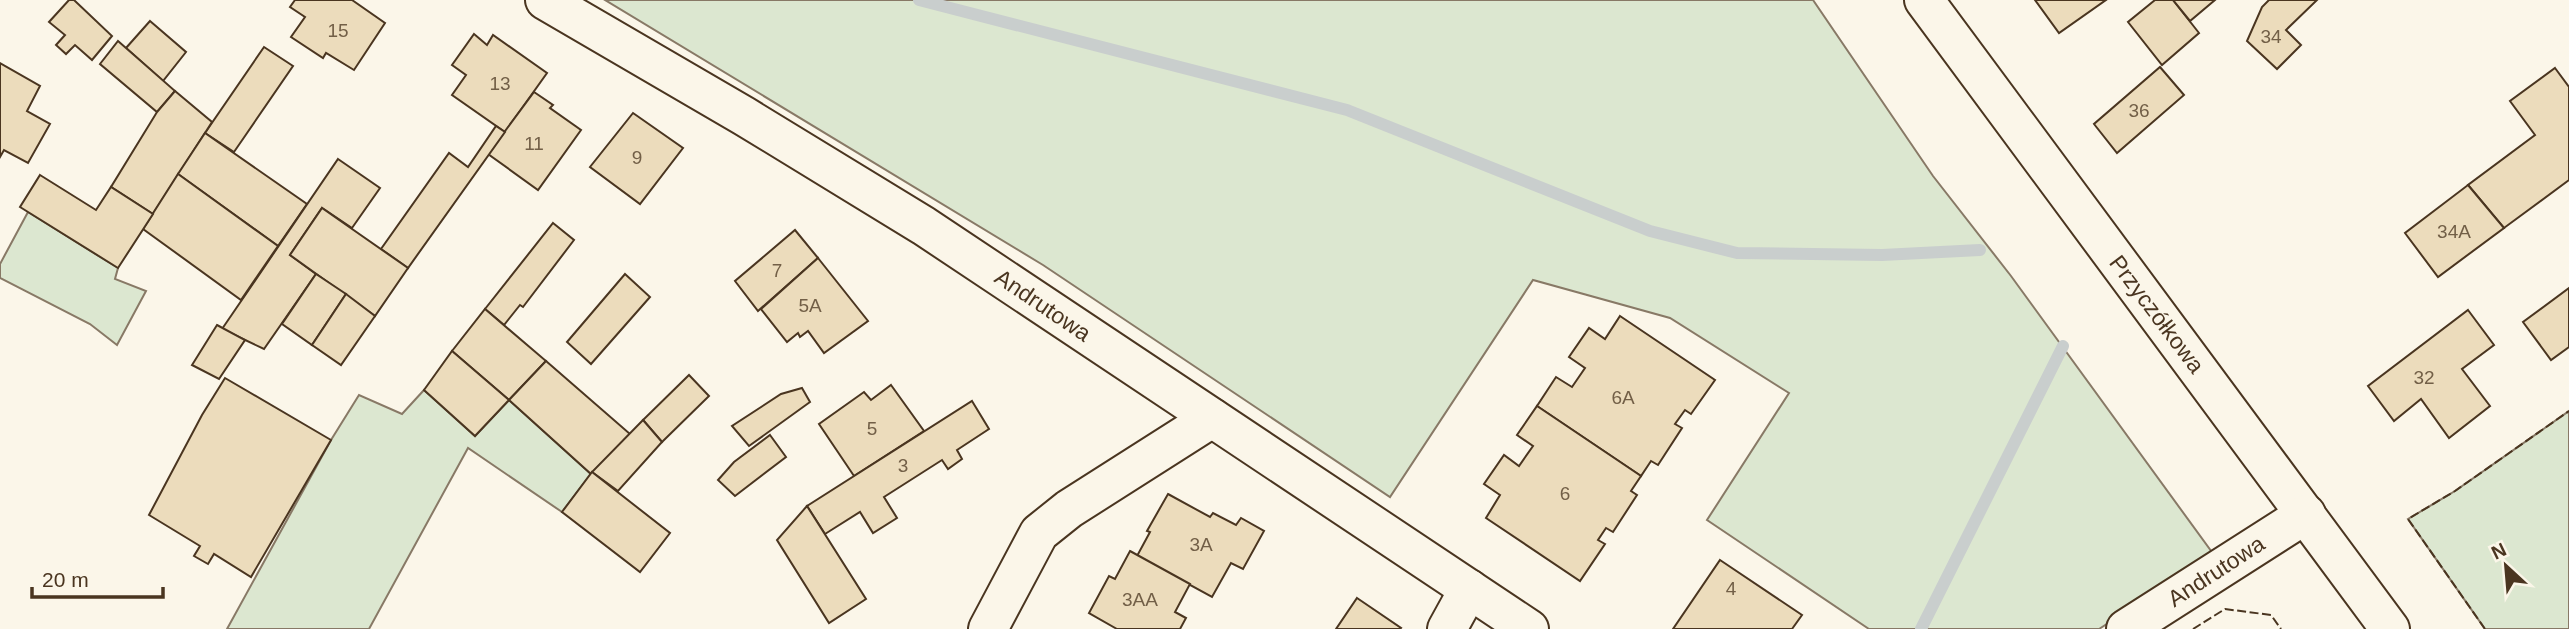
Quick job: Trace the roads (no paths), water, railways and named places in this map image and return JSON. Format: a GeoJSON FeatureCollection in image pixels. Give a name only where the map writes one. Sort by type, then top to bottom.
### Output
{"type":"FeatureCollection","features":[{"type":"Feature","properties":{"kind":"street","name":"Andrutowa"},"geometry":{"type":"LineString","coordinates":[[545,0],[744,116],[924,226],[1529,629]]}},
{"type":"Feature","properties":{"kind":"street","name":"Przyczółkowa"},"geometry":{"type":"LineString","coordinates":[[1924,0],[2390,629]]}},
{"type":"Feature","properties":{"kind":"street"},"geometry":{"type":"LineString","coordinates":[[988,629],[1039,533],[1069,509],[1212,418]]}},
{"type":"Feature","properties":{"kind":"street","name":"Andrutowa"},"geometry":{"type":"LineString","coordinates":[[2126,629],[2306,514]]}},
{"type":"Feature","properties":{"kind":"street"},"geometry":{"type":"LineString","coordinates":[[1447,629],[1469,589]]}},
{"type":"Feature","properties":{"kind":"waterway"},"geometry":{"type":"LineString","coordinates":[[919,0],[1347,110],[1650,231],[1737,253],[1882,255],[1980,250]]}},
{"type":"Feature","properties":{"kind":"waterway"},"geometry":{"type":"LineString","coordinates":[[1921,629],[2063,346]]}}]}
